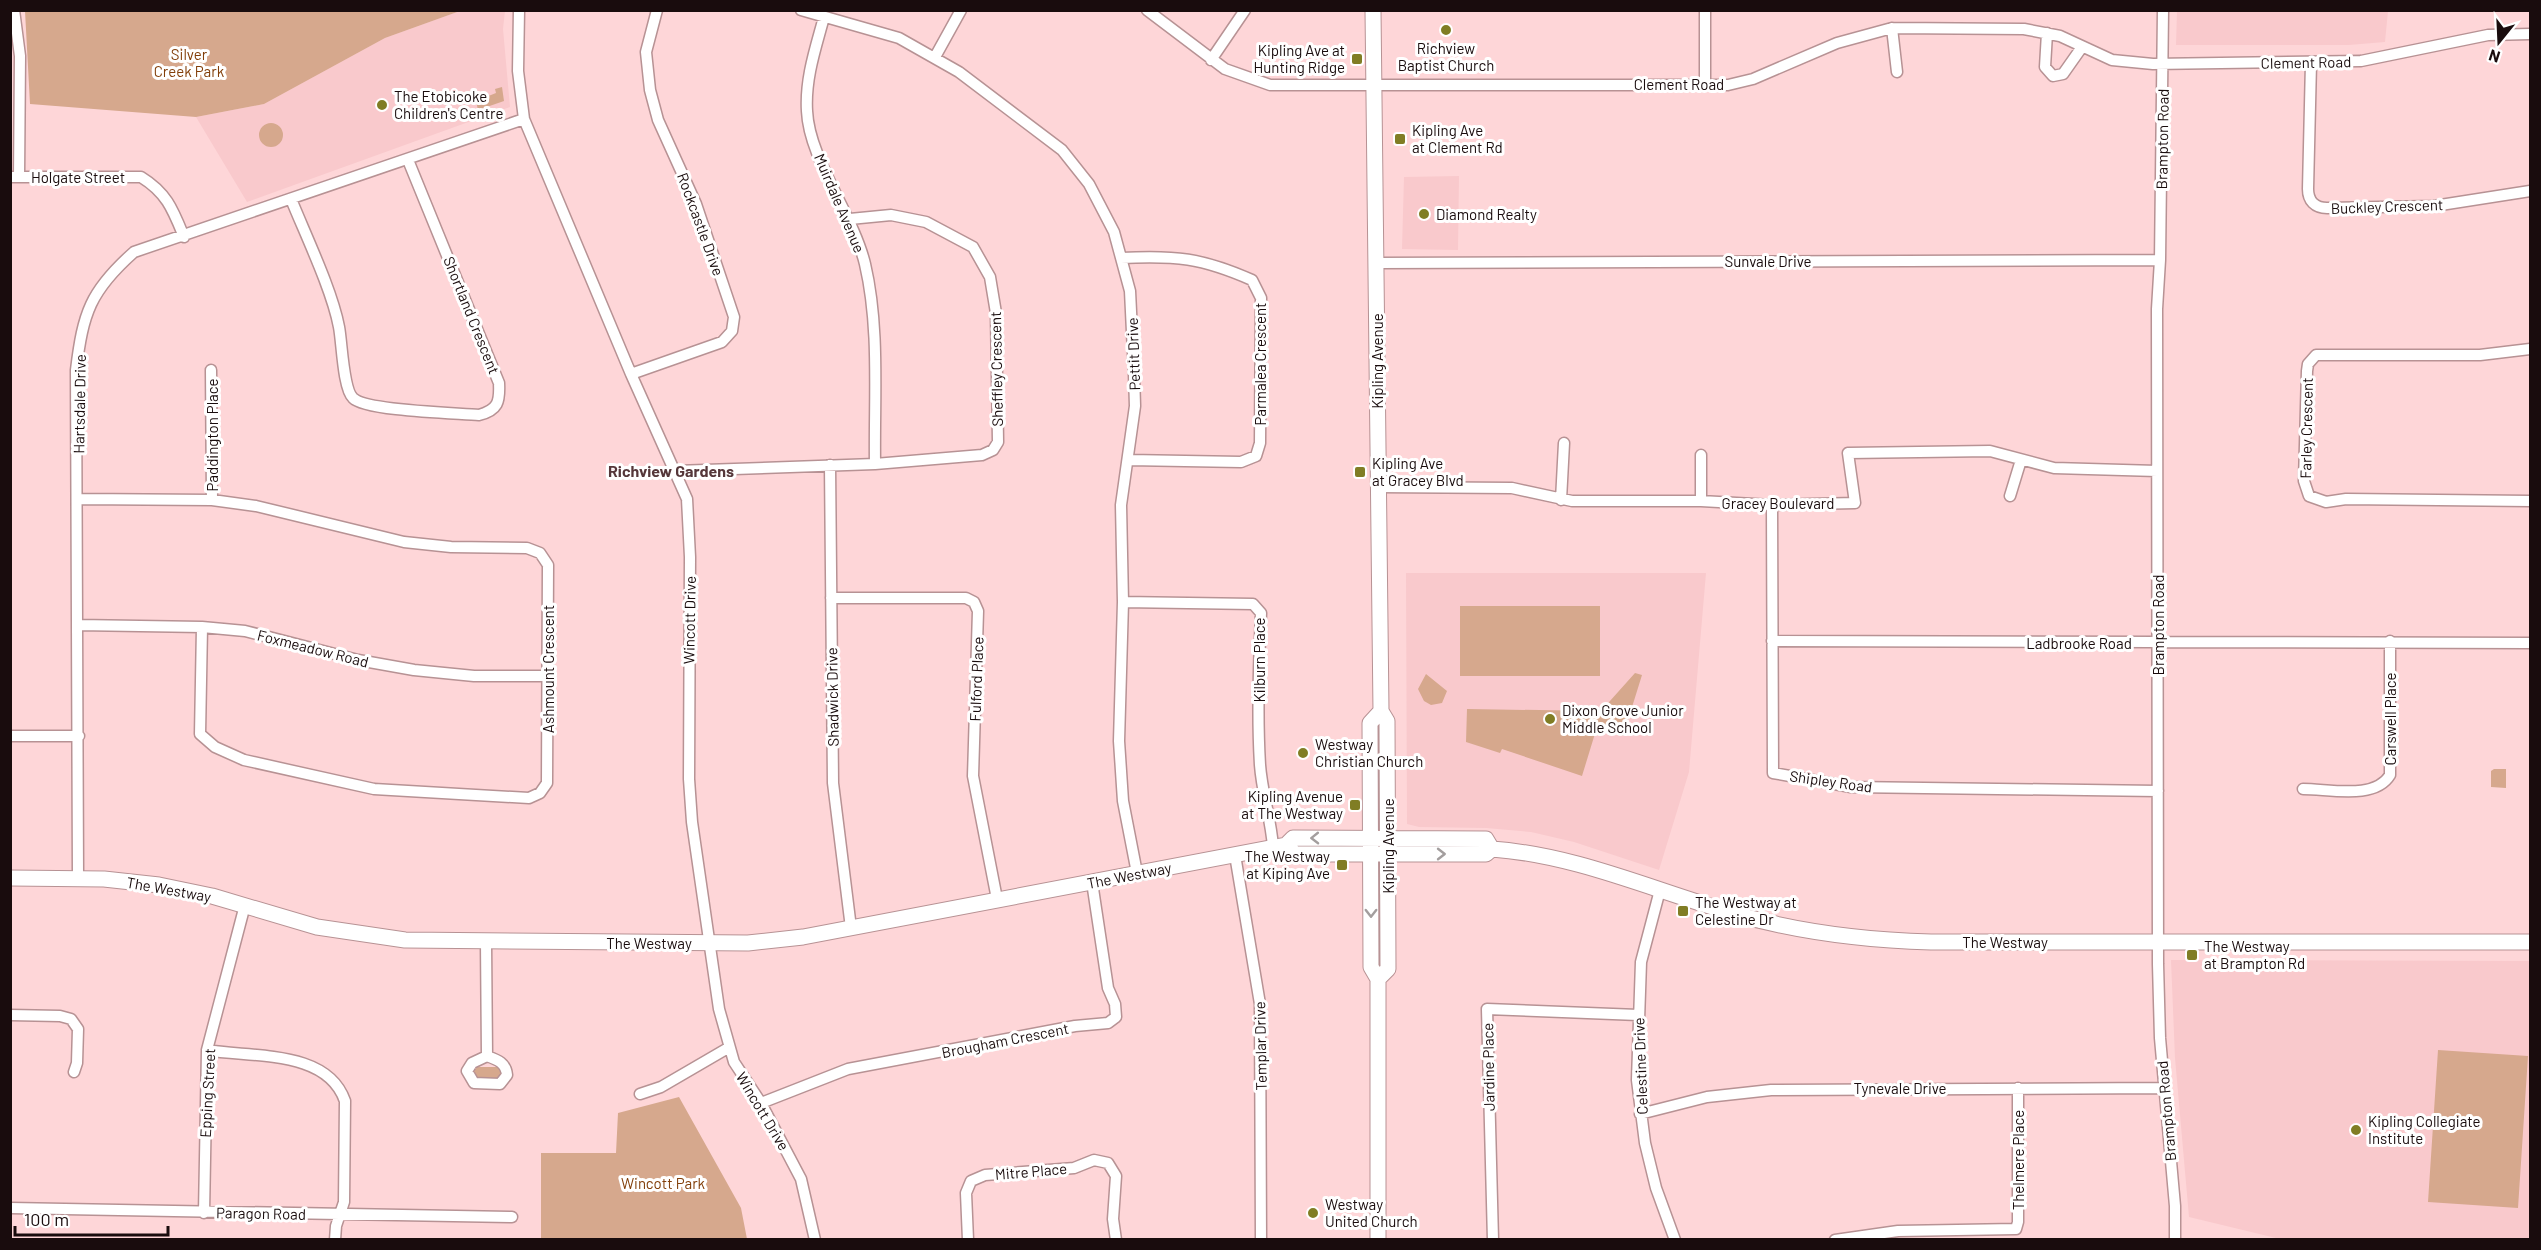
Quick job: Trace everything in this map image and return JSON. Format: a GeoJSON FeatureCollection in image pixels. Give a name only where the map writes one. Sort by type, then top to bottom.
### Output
{"type":"FeatureCollection","features":[{"type":"Feature","properties":{"kind":"main road","name":"Kipling Avenue"},"geometry":{"type":"LineString","coordinates":[[1373,10],[1372,86],[1377,263],[1381,711],[1388,721],[1388,969],[1378,979]]}},
{"type":"Feature","properties":{"kind":"main road","name":"Kipling Avenue"},"geometry":{"type":"LineString","coordinates":[[1378,1239],[1378,979],[1371,967],[1370,723],[1381,711]]}},
{"type":"Feature","properties":{"kind":"main road","name":"The Westway"},"geometry":{"type":"LineString","coordinates":[[10,878],[78,878],[177,888],[245,905],[300,923],[360,935],[418,941],[710,943],[777,940],[851,928],[1235,855],[1279,846],[1293,838],[1486,839],[1492,849]]}},
{"type":"Feature","properties":{"kind":"main road","name":"The Westway"},"geometry":{"type":"LineString","coordinates":[[1279,846],[1295,854],[1486,854],[1492,849],[1558,857],[1770,923],[1854,938],[1931,942],[2530,942]]}},
{"type":"Feature","properties":{"kind":"street"},"geometry":{"type":"LineString","coordinates":[[14,10],[20,56],[15,177]]}},
{"type":"Feature","properties":{"kind":"street","name":"Wincott Drive"},"geometry":{"type":"LineString","coordinates":[[519,10],[518,71],[524,119],[631,374],[685,488],[690,515],[689,779],[695,849],[719,1009],[728,1048],[734,1062],[762,1103],[801,1179],[815,1239]]}},
{"type":"Feature","properties":{"kind":"street","name":"Rockcastle Drive"},"geometry":{"type":"LineString","coordinates":[[631,374],[722,342],[732,331],[734,317],[696,204],[658,120],[650,90],[646,52],[657,10]]}},
{"type":"Feature","properties":{"kind":"street","name":"Pettit Drive"},"geometry":{"type":"LineString","coordinates":[[801,10],[899,38],[959,72],[1062,150],[1089,184],[1114,232],[1130,291],[1134,373],[1135,406],[1121,505],[1123,602],[1119,741],[1123,801],[1137,873]]}},
{"type":"Feature","properties":{"kind":"street"},"geometry":{"type":"LineString","coordinates":[[935,57],[961,10]]}},
{"type":"Feature","properties":{"kind":"street","name":"Clement Road"},"geometry":{"type":"LineString","coordinates":[[1147,10],[1211,60],[1246,78],[1270,85],[1728,85],[1753,79],[1837,43],[1892,28],[2024,28],[2048,33],[2112,60],[2162,64],[2361,61],[2488,35],[2530,34]]}},
{"type":"Feature","properties":{"kind":"street"},"geometry":{"type":"LineString","coordinates":[[1211,60],[1245,10]]}},
{"type":"Feature","properties":{"kind":"street"},"geometry":{"type":"LineString","coordinates":[[1705,10],[1705,85]]}},
{"type":"Feature","properties":{"kind":"street","name":"Brampton Road"},"geometry":{"type":"LineString","coordinates":[[2163,10],[2160,260],[2157,309],[2158,942],[2163,1088],[2175,1206],[2175,1239]]}},
{"type":"Feature","properties":{"kind":"street","name":"Muirdale Avenue"},"geometry":{"type":"LineString","coordinates":[[824,17],[809,76],[807,112],[816,148],[850,219],[864,263],[873,312],[875,464]]}},
{"type":"Feature","properties":{"kind":"street"},"geometry":{"type":"LineString","coordinates":[[1892,28],[1897,72]]}},
{"type":"Feature","properties":{"kind":"street"},"geometry":{"type":"LineString","coordinates":[[2048,33],[2045,67],[2053,76],[2064,73],[2082,47]]}},
{"type":"Feature","properties":{"kind":"street","name":"Buckley Crescent"},"geometry":{"type":"LineString","coordinates":[[2312,63],[2308,192],[2316,206],[2327,208],[2434,206],[2530,191]]}},
{"type":"Feature","properties":{"kind":"street","name":"Hartsdale Drive"},"geometry":{"type":"LineString","coordinates":[[78,878],[79,500],[76,370],[88,306],[109,274],[134,252],[184,237],[524,119]]}},
{"type":"Feature","properties":{"kind":"street","name":"Shortland Crescent"},"geometry":{"type":"LineString","coordinates":[[291,199],[339,324],[348,388],[352,398],[363,404],[380,407],[478,415],[492,411],[500,401],[499,383],[408,159]]}},
{"type":"Feature","properties":{"kind":"street","name":"Holgate Street"},"geometry":{"type":"LineString","coordinates":[[15,177],[141,177],[158,188],[172,209],[184,237]]}},
{"type":"Feature","properties":{"kind":"street","name":"Sheffley Crescent"},"geometry":{"type":"LineString","coordinates":[[675,471],[875,464],[982,455],[993,450],[998,442],[996,313],[990,277],[973,247],[926,222],[891,215],[850,219]]}},
{"type":"Feature","properties":{"kind":"street","name":"Parmalea Crescent"},"geometry":{"type":"LineString","coordinates":[[1121,258],[1168,256],[1198,259],[1252,280],[1261,298],[1260,443],[1256,456],[1241,462],[1129,460]]}},
{"type":"Feature","properties":{"kind":"street","name":"Sunvale Drive"},"geometry":{"type":"LineString","coordinates":[[1377,263],[2160,260]]}},
{"type":"Feature","properties":{"kind":"street","name":"Farley Crescent"},"geometry":{"type":"LineString","coordinates":[[2530,349],[2480,356],[2316,355],[2308,364],[2307,371],[2304,481],[2309,496],[2320,502],[2346,499],[2530,501]]}},
{"type":"Feature","properties":{"kind":"street","name":"Paddington Place"},"geometry":{"type":"LineString","coordinates":[[211,370],[212,500]]}},
{"type":"Feature","properties":{"kind":"street"},"geometry":{"type":"LineString","coordinates":[[1561,500],[1564,443]]}},
{"type":"Feature","properties":{"kind":"street","name":"Gracey Boulevard"},"geometry":{"type":"LineString","coordinates":[[1378,487],[1512,488],[1561,500],[1701,501],[1772,505],[1855,503],[1848,453],[1990,451],[2054,468],[2157,471]]}},
{"type":"Feature","properties":{"kind":"street"},"geometry":{"type":"LineString","coordinates":[[1701,455],[1701,501]]}},
{"type":"Feature","properties":{"kind":"street"},"geometry":{"type":"LineString","coordinates":[[2010,496],[2021,460]]}},
{"type":"Feature","properties":{"kind":"street","name":"Shadwick Drive"},"geometry":{"type":"LineString","coordinates":[[830,465],[833,783],[851,928]]}},
{"type":"Feature","properties":{"kind":"street","name":"Ashmount Crescent"},"geometry":{"type":"LineString","coordinates":[[79,500],[212,500],[256,506],[404,542],[451,547],[527,548],[540,553],[548,565],[549,768],[547,783],[540,793],[529,798],[374,789],[244,760],[215,747],[200,734],[202,627]]}},
{"type":"Feature","properties":{"kind":"street","name":"Shipley Road"},"geometry":{"type":"LineString","coordinates":[[1772,505],[1773,773],[1851,787],[2158,791]]}},
{"type":"Feature","properties":{"kind":"street","name":"Fulford Place"},"geometry":{"type":"LineString","coordinates":[[831,598],[966,598],[974,602],[978,610],[973,776],[997,899]]}},
{"type":"Feature","properties":{"kind":"street","name":"Kilburn Place"},"geometry":{"type":"LineString","coordinates":[[1123,602],[1253,604],[1261,613],[1258,686],[1260,767],[1279,846]]}},
{"type":"Feature","properties":{"kind":"street","name":"Foxmeadow Road"},"geometry":{"type":"LineString","coordinates":[[78,625],[202,627],[245,631],[358,660],[414,670],[474,676],[548,676]]}},
{"type":"Feature","properties":{"kind":"street","name":"Ladbrooke Road"},"geometry":{"type":"LineString","coordinates":[[1772,641],[2158,644],[2390,641],[2530,643]]}},
{"type":"Feature","properties":{"kind":"street","name":"Carswell Place"},"geometry":{"type":"LineString","coordinates":[[2303,789],[2371,790],[2384,785],[2390,775],[2390,641]]}},
{"type":"Feature","properties":{"kind":"street"},"geometry":{"type":"LineString","coordinates":[[10,736],[79,736]]}},
{"type":"Feature","properties":{"kind":"street","name":"Templar Drive"},"geometry":{"type":"LineString","coordinates":[[1235,855],[1260,1004],[1261,1239]]}},
{"type":"Feature","properties":{"kind":"street","name":"Brougham Crescent"},"geometry":{"type":"LineString","coordinates":[[762,1103],[848,1069],[1075,1026],[1108,1023],[1116,1017],[1115,1004],[1108,988],[1092,882]]}},
{"type":"Feature","properties":{"kind":"street","name":"Celestine Drive"},"geometry":{"type":"LineString","coordinates":[[1660,890],[1641,962],[1637,1080],[1640,1114],[1656,1188],[1675,1239]]}},
{"type":"Feature","properties":{"kind":"street","name":"Epping Street"},"geometry":{"type":"LineString","coordinates":[[204,1213],[207,1050],[245,905]]}},
{"type":"Feature","properties":{"kind":"street"},"geometry":{"type":"LineString","coordinates":[[486,942],[488,1056]]}},
{"type":"Feature","properties":{"kind":"street","name":"Jardine Place"},"geometry":{"type":"LineString","coordinates":[[1493,1239],[1487,1010],[1638,1015]]}},
{"type":"Feature","properties":{"kind":"street"},"geometry":{"type":"LineString","coordinates":[[10,1015],[71,1018],[78,1029],[77,1063],[74,1072]]}},
{"type":"Feature","properties":{"kind":"street"},"geometry":{"type":"LineString","coordinates":[[640,1094],[661,1088],[728,1048]]}},
{"type":"Feature","properties":{"kind":"street"},"geometry":{"type":"LineString","coordinates":[[207,1050],[256,1054],[285,1060],[320,1069],[336,1082],[345,1101],[344,1202],[335,1239]]}},
{"type":"Feature","properties":{"kind":"street","name":"Tynevale Drive"},"geometry":{"type":"LineString","coordinates":[[1640,1114],[1739,1092],[1798,1088],[2163,1088]]}},
{"type":"Feature","properties":{"kind":"street","name":"Thelmere Place"},"geometry":{"type":"LineString","coordinates":[[1834,1239],[1899,1231],[2016,1229],[2018,1222],[2018,1088]]}},
{"type":"Feature","properties":{"kind":"street","name":"Mitre Place"},"geometry":{"type":"LineString","coordinates":[[968,1239],[966,1193],[971,1180],[985,1175],[1074,1168],[1094,1160],[1108,1163],[1116,1176],[1113,1219],[1116,1239]]}},
{"type":"Feature","properties":{"kind":"street","name":"Paragon Road"},"geometry":{"type":"LineString","coordinates":[[10,1208],[512,1217]]}},
{"type":"Feature","properties":{"kind":"shaded area"},"geometry":{"type":"Polygon","coordinates":[[[2177,10],[2388,11],[2385,42],[2349,45],[2176,45],[2177,10]]]}},
{"type":"Feature","properties":{"kind":"shaded area","name":"The Etobicoke Children's Centre"},"geometry":{"type":"Polygon","coordinates":[[[460,11],[505,11],[503,29],[510,107],[247,202],[196,117],[264,104],[385,38],[460,11]]]}},
{"type":"Feature","properties":{"kind":"shaded area"},"geometry":{"type":"Polygon","coordinates":[[[1459,176],[1458,250],[1402,249],[1404,177],[1459,176]]]}},
{"type":"Feature","properties":{"kind":"shaded area","name":"Dixon Grove Junior Middle School"},"geometry":{"type":"Polygon","coordinates":[[[1406,573],[1706,573],[1689,772],[1659,870],[1574,842],[1531,832],[1486,828],[1419,827],[1407,824],[1406,573]]]}},
{"type":"Feature","properties":{"kind":"shaded area","name":"Kipling Collegiate Institute"},"geometry":{"type":"Polygon","coordinates":[[[2171,960],[2530,961],[2530,1239],[2280,1239],[2189,1217],[2175,1058],[2171,960]]]}},
{"type":"Feature","properties":{"kind":"green space","name":"Silver Creek Park"},"geometry":{"type":"Polygon","coordinates":[[[25,10],[460,11],[385,38],[264,104],[196,117],[30,104],[25,10]]]}},
{"type":"Feature","properties":{"kind":"green space"},"geometry":{"type":"Polygon","coordinates":[[[502,87],[504,101],[478,110],[476,101],[496,93],[495,89],[502,87]]]}},
{"type":"Feature","properties":{"kind":"green space"},"geometry":{"type":"Polygon","coordinates":[[[271,123],[280,126],[283,135],[280,144],[271,147],[262,144],[259,135],[262,126],[271,123]]]}},
{"type":"Feature","properties":{"kind":"green space"},"geometry":{"type":"Polygon","coordinates":[[[1460,606],[1600,606],[1600,676],[1460,676],[1460,606]]]}},
{"type":"Feature","properties":{"kind":"green space"},"geometry":{"type":"Polygon","coordinates":[[[1635,673],[1642,675],[1623,736],[1597,727],[1582,776],[1502,749],[1500,753],[1466,742],[1467,709],[1601,711],[1635,673]]]}},
{"type":"Feature","properties":{"kind":"green space"},"geometry":{"type":"Polygon","coordinates":[[[1426,674],[1447,691],[1442,703],[1431,705],[1424,701],[1418,689],[1426,674]]]}},
{"type":"Feature","properties":{"kind":"green space"},"geometry":{"type":"Polygon","coordinates":[[[2506,769],[2506,788],[2491,787],[2491,771],[2506,769]]]}},
{"type":"Feature","properties":{"kind":"green space"},"geometry":{"type":"Polygon","coordinates":[[[2438,1050],[2528,1056],[2518,1208],[2428,1202],[2438,1050]]]}},
{"type":"Feature","properties":{"kind":"green space"},"geometry":{"type":"Polygon","coordinates":[[[477,1067],[500,1067],[502,1073],[497,1079],[478,1080],[473,1072],[477,1067]]]}},
{"type":"Feature","properties":{"kind":"green space","name":"Wincott Park"},"geometry":{"type":"Polygon","coordinates":[[[679,1097],[741,1208],[747,1239],[541,1239],[541,1153],[616,1153],[618,1113],[679,1097]]]}},
{"type":"Feature","properties":{"kind":"place","name":"Richview Baptist Church"},"geometry":{"type":"Point","coordinates":[1446,30]}},
{"type":"Feature","properties":{"kind":"place","name":"Kipling Ave at Hunting Ridge"},"geometry":{"type":"Point","coordinates":[1357,59]}},
{"type":"Feature","properties":{"kind":"place","name":"The Etobicoke Children's Centre"},"geometry":{"type":"Point","coordinates":[382,105]}},
{"type":"Feature","properties":{"kind":"place","name":"Kipling Ave at Clement Rd"},"geometry":{"type":"Point","coordinates":[1400,139]}},
{"type":"Feature","properties":{"kind":"place","name":"Diamond Realty"},"geometry":{"type":"Point","coordinates":[1424,214]}},
{"type":"Feature","properties":{"kind":"place","name":"Kipling Ave at Gracey Blvd"},"geometry":{"type":"Point","coordinates":[1360,472]}},
{"type":"Feature","properties":{"kind":"place","name":"Dixon Grove Junior Middle School"},"geometry":{"type":"Point","coordinates":[1550,719]}},
{"type":"Feature","properties":{"kind":"place","name":"Westway Christian Church"},"geometry":{"type":"Point","coordinates":[1303,753]}},
{"type":"Feature","properties":{"kind":"place","name":"Kipling Avenue at The Westway"},"geometry":{"type":"Point","coordinates":[1355,805]}},
{"type":"Feature","properties":{"kind":"place","name":"The Westway at Kiping Ave"},"geometry":{"type":"Point","coordinates":[1342,865]}},
{"type":"Feature","properties":{"kind":"place","name":"The Westway at Celestine Dr"},"geometry":{"type":"Point","coordinates":[1683,911]}},
{"type":"Feature","properties":{"kind":"place","name":"The Westway at Brampton Rd"},"geometry":{"type":"Point","coordinates":[2192,955]}},
{"type":"Feature","properties":{"kind":"place","name":"Kipling Collegiate Institute"},"geometry":{"type":"Point","coordinates":[2356,1130]}},
{"type":"Feature","properties":{"kind":"place","name":"Westway United Church"},"geometry":{"type":"Point","coordinates":[1313,1213]}},
{"type":"Feature","properties":{"kind":"district","name":"Richview Gardens"},"geometry":{"type":"Point","coordinates":[671,470]}}]}
